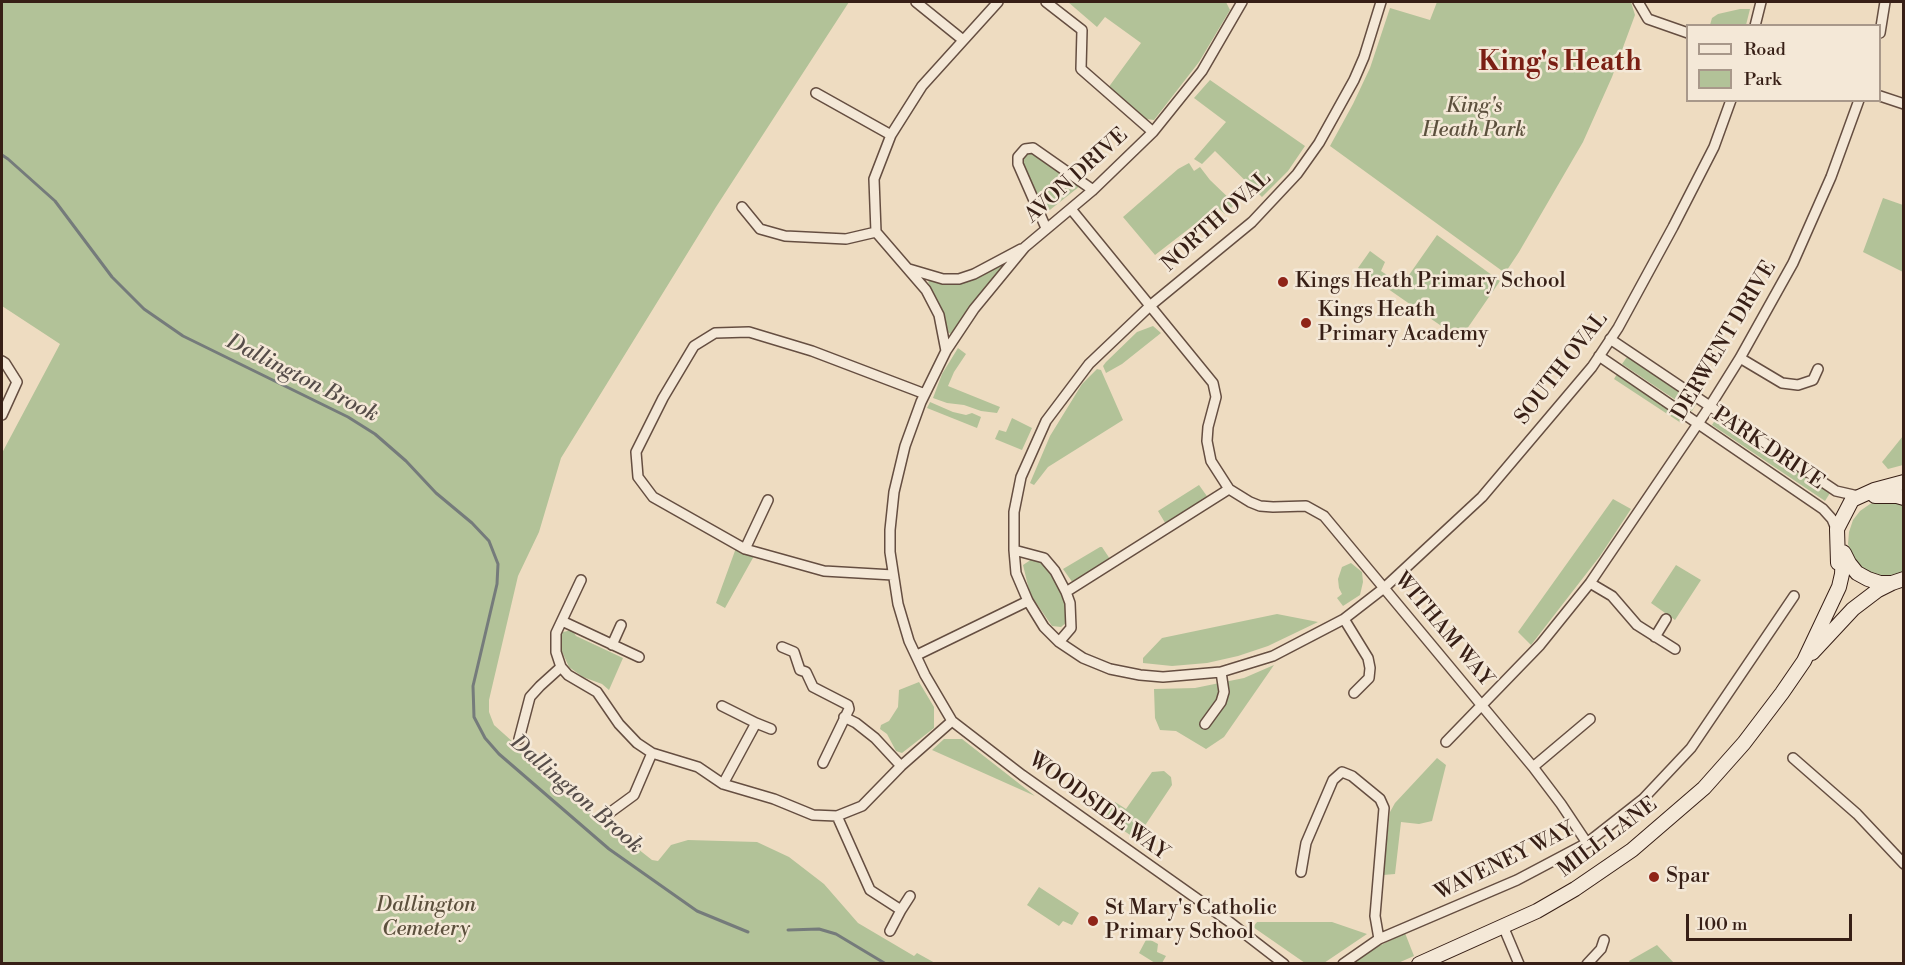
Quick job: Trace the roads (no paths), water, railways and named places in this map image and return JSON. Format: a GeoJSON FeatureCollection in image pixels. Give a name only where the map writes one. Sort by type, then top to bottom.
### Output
{"type":"FeatureCollection","features":[{"type":"Feature","properties":{"kind":"street"},"geometry":{"type":"LineString","coordinates":[[916,2],[963,40]]}},
{"type":"Feature","properties":{"kind":"street"},"geometry":{"type":"LineString","coordinates":[[946,351],[939,315],[926,290],[876,232],[874,179],[891,135],[922,86],[998,2]]}},
{"type":"Feature","properties":{"kind":"street"},"geometry":{"type":"LineString","coordinates":[[1046,2],[1082,30],[1082,69],[1153,132]]}},
{"type":"Feature","properties":{"kind":"street","name":"AVON DRIVE"},"geometry":{"type":"LineString","coordinates":[[917,656],[909,641],[898,604],[893,575],[890,530],[894,492],[905,446],[925,394],[946,351],[974,309],[1025,247],[1093,190],[1153,132],[1202,71],[1240,2]]}},
{"type":"Feature","properties":{"kind":"street","name":"NORTH OVAL"},"geometry":{"type":"LineString","coordinates":[[1059,642],[1044,627],[1028,601],[1016,573],[1014,550],[1014,512],[1021,477],[1046,421],[1089,364],[1151,305],[1252,222],[1309,158],[1354,80],[1364,57],[1381,2]]}},
{"type":"Feature","properties":{"kind":"street"},"geometry":{"type":"LineString","coordinates":[[1638,2],[1648,19],[1686,32]]}},
{"type":"Feature","properties":{"kind":"street"},"geometry":{"type":"LineString","coordinates":[[1756,24],[1761,2]]}},
{"type":"Feature","properties":{"kind":"street"},"geometry":{"type":"LineString","coordinates":[[1881,27],[1885,2]]}},
{"type":"Feature","properties":{"kind":"street"},"geometry":{"type":"LineString","coordinates":[[816,93],[891,135]]}},
{"type":"Feature","properties":{"kind":"street"},"geometry":{"type":"LineString","coordinates":[[1881,96],[1904,104]]}},
{"type":"Feature","properties":{"kind":"street","name":"SOUTH OVAL"},"geometry":{"type":"LineString","coordinates":[[1059,642],[1083,658],[1110,669],[1140,675],[1163,677],[1221,672],[1273,656],[1344,618],[1384,588],[1482,497],[1599,357],[1673,227],[1714,147],[1730,102]]}},
{"type":"Feature","properties":{"kind":"street","name":"DERWENT DRIVE"},"geometry":{"type":"LineString","coordinates":[[1446,742],[1540,645],[1590,582],[1710,406],[1740,358],[1793,263],[1831,177],[1858,102]]}},
{"type":"Feature","properties":{"kind":"street"},"geometry":{"type":"LineString","coordinates":[[1047,228],[1018,164],[1018,157],[1025,149],[1033,148],[1093,190]]}},
{"type":"Feature","properties":{"kind":"street"},"geometry":{"type":"LineString","coordinates":[[742,207],[760,229],[784,236],[846,239],[876,232]]}},
{"type":"Feature","properties":{"kind":"street"},"geometry":{"type":"LineString","coordinates":[[1066,592],[1229,489],[1211,461],[1207,441],[1208,427],[1216,397],[1213,383],[1071,209]]}},
{"type":"Feature","properties":{"kind":"street","name":"AVON DRIVE"},"geometry":{"type":"LineString","coordinates":[[909,269],[943,279],[959,279],[974,274],[1025,247]]}},
{"type":"Feature","properties":{"kind":"street"},"geometry":{"type":"LineString","coordinates":[[893,575],[824,571],[745,549],[653,497],[638,477],[636,452],[663,398],[694,346],[715,333],[749,332],[812,351],[925,394]]}},
{"type":"Feature","properties":{"kind":"street","name":"PARK DRIVE"},"geometry":{"type":"LineString","coordinates":[[1610,339],[1836,491],[1865,497]]}},
{"type":"Feature","properties":{"kind":"street","name":"PARK DRIVE"},"geometry":{"type":"LineString","coordinates":[[1599,357],[1823,509],[1837,530],[1842,548]]}},
{"type":"Feature","properties":{"kind":"street"},"geometry":{"type":"LineString","coordinates":[[1740,358],[1782,383],[1798,385],[1813,380],[1818,369]]}},
{"type":"Feature","properties":{"kind":"street"},"geometry":{"type":"LineString","coordinates":[[2,361],[17,382],[2,415]]}},
{"type":"Feature","properties":{"kind":"street","name":"MILL LANE"},"geometry":{"type":"LineString","coordinates":[[1804,661],[1839,587],[1842,574],[1842,530],[1848,516],[1874,490],[1904,482]]}},
{"type":"Feature","properties":{"kind":"street","name":"WITHAM WAY"},"geometry":{"type":"LineString","coordinates":[[1229,489],[1260,506],[1306,506],[1324,516],[1533,767],[1587,843]]}},
{"type":"Feature","properties":{"kind":"street"},"geometry":{"type":"LineString","coordinates":[[1865,497],[1897,496],[1904,498]]}},
{"type":"Feature","properties":{"kind":"street","name":"MILL LANE"},"geometry":{"type":"LineString","coordinates":[[1782,693],[1820,616],[1832,597],[1838,573],[1837,530],[1852,500],[1865,497]]}},
{"type":"Feature","properties":{"kind":"street"},"geometry":{"type":"LineString","coordinates":[[745,549],[768,501]]}},
{"type":"Feature","properties":{"kind":"street"},"geometry":{"type":"LineString","coordinates":[[1842,548],[1857,573],[1874,581],[1900,580]]}},
{"type":"Feature","properties":{"kind":"street"},"geometry":{"type":"LineString","coordinates":[[1014,550],[1044,558],[1055,571],[1066,592],[1070,603],[1071,628],[1059,642]]}},
{"type":"Feature","properties":{"kind":"street"},"geometry":{"type":"LineString","coordinates":[[580,580],[556,633],[556,652],[561,667],[568,675],[597,692],[619,724],[637,743],[651,753],[698,767],[723,784],[774,799],[813,815],[837,816],[862,806],[901,766],[952,721]]}},
{"type":"Feature","properties":{"kind":"street","name":"MILL LANE"},"geometry":{"type":"LineString","coordinates":[[1419,963],[1537,911],[1569,894],[1612,866],[1704,788],[1721,770],[1782,693],[1804,661],[1853,609],[1878,590],[1900,580]]}},
{"type":"Feature","properties":{"kind":"street"},"geometry":{"type":"LineString","coordinates":[[1590,582],[1612,596],[1637,625],[1675,649]]}},
{"type":"Feature","properties":{"kind":"street","name":"WAVENEY WAY"},"geometry":{"type":"LineString","coordinates":[[1343,963],[1379,939],[1517,880],[1587,843],[1643,799],[1691,748],[1794,596]]}},
{"type":"Feature","properties":{"kind":"street"},"geometry":{"type":"LineString","coordinates":[[917,656],[1028,601]]}},
{"type":"Feature","properties":{"kind":"street"},"geometry":{"type":"LineString","coordinates":[[1344,618],[1368,658],[1371,668],[1370,678],[1354,693]]}},
{"type":"Feature","properties":{"kind":"street"},"geometry":{"type":"LineString","coordinates":[[1655,636],[1666,619]]}},
{"type":"Feature","properties":{"kind":"street"},"geometry":{"type":"LineString","coordinates":[[562,621],[639,657]]}},
{"type":"Feature","properties":{"kind":"street"},"geometry":{"type":"LineString","coordinates":[[612,645],[621,625]]}},
{"type":"Feature","properties":{"kind":"street"},"geometry":{"type":"LineString","coordinates":[[782,647],[794,652],[800,670],[806,672],[813,687],[848,705],[823,763]]}},
{"type":"Feature","properties":{"kind":"street","name":"WOODSIDE WAY"},"geometry":{"type":"LineString","coordinates":[[917,656],[925,675],[952,721],[1022,775],[1284,963]]}},
{"type":"Feature","properties":{"kind":"street"},"geometry":{"type":"LineString","coordinates":[[519,739],[530,697],[561,667]]}},
{"type":"Feature","properties":{"kind":"street"},"geometry":{"type":"LineString","coordinates":[[1205,724],[1221,702],[1224,692],[1221,672]]}},
{"type":"Feature","properties":{"kind":"street"},"geometry":{"type":"LineString","coordinates":[[722,706],[771,729]]}},
{"type":"Feature","properties":{"kind":"street"},"geometry":{"type":"LineString","coordinates":[[846,713],[875,738],[901,766]]}},
{"type":"Feature","properties":{"kind":"street"},"geometry":{"type":"LineString","coordinates":[[1533,767],[1590,719]]}},
{"type":"Feature","properties":{"kind":"street"},"geometry":{"type":"LineString","coordinates":[[723,784],[756,723]]}},
{"type":"Feature","properties":{"kind":"street"},"geometry":{"type":"LineString","coordinates":[[608,814],[634,795],[651,753]]}},
{"type":"Feature","properties":{"kind":"street"},"geometry":{"type":"LineString","coordinates":[[1793,758],[1857,814],[1904,864]]}},
{"type":"Feature","properties":{"kind":"street"},"geometry":{"type":"LineString","coordinates":[[1301,872],[1306,843],[1333,780],[1342,772],[1352,776],[1380,799],[1384,808],[1375,916],[1379,939]]}},
{"type":"Feature","properties":{"kind":"street"},"geometry":{"type":"LineString","coordinates":[[837,816],[870,890],[901,910]]}},
{"type":"Feature","properties":{"kind":"street"},"geometry":{"type":"LineString","coordinates":[[890,931],[910,896]]}},
{"type":"Feature","properties":{"kind":"street"},"geometry":{"type":"LineString","coordinates":[[1503,926],[1519,963]]}},
{"type":"Feature","properties":{"kind":"street"},"geometry":{"type":"LineString","coordinates":[[1587,963],[1602,945],[1611,954]]}},
{"type":"Feature","properties":{"kind":"waterway","name":"Dallington Brook"},"geometry":{"type":"LineString","coordinates":[[2,155],[55,201],[112,277],[144,309],[183,336],[348,417],[375,434],[406,461],[436,493],[472,523],[489,541],[498,564],[497,584],[473,686],[474,717],[485,738],[499,754],[609,849],[697,911],[748,932]]}},
{"type":"Feature","properties":{"kind":"waterway","name":"Dallington Brook"},"geometry":{"type":"LineString","coordinates":[[788,930],[819,929],[836,934],[886,964]]}},
{"type":"Feature","properties":{"kind":"place","name":"Kings Heath Primary School"},"geometry":{"type":"Point","coordinates":[1283,282]}},
{"type":"Feature","properties":{"kind":"place","name":"Kings Heath Primary Academy"},"geometry":{"type":"Point","coordinates":[1306,323]}},
{"type":"Feature","properties":{"kind":"place","name":"Spar"},"geometry":{"type":"Point","coordinates":[1654,877]}},
{"type":"Feature","properties":{"kind":"place","name":"St Mary's Catholic Primary School"},"geometry":{"type":"Point","coordinates":[1093,921]}},
{"type":"Feature","properties":{"kind":"district","name":"King's Heath"},"geometry":{"type":"Point","coordinates":[1560,64]}},
{"type":"Feature","properties":{"kind":"park label","name":"King's Heath Park"},"geometry":{"type":"Point","coordinates":[1474,119]}},
{"type":"Feature","properties":{"kind":"park label","name":"Dallington Cemetery"},"geometry":{"type":"Point","coordinates":[426,918]}}]}
